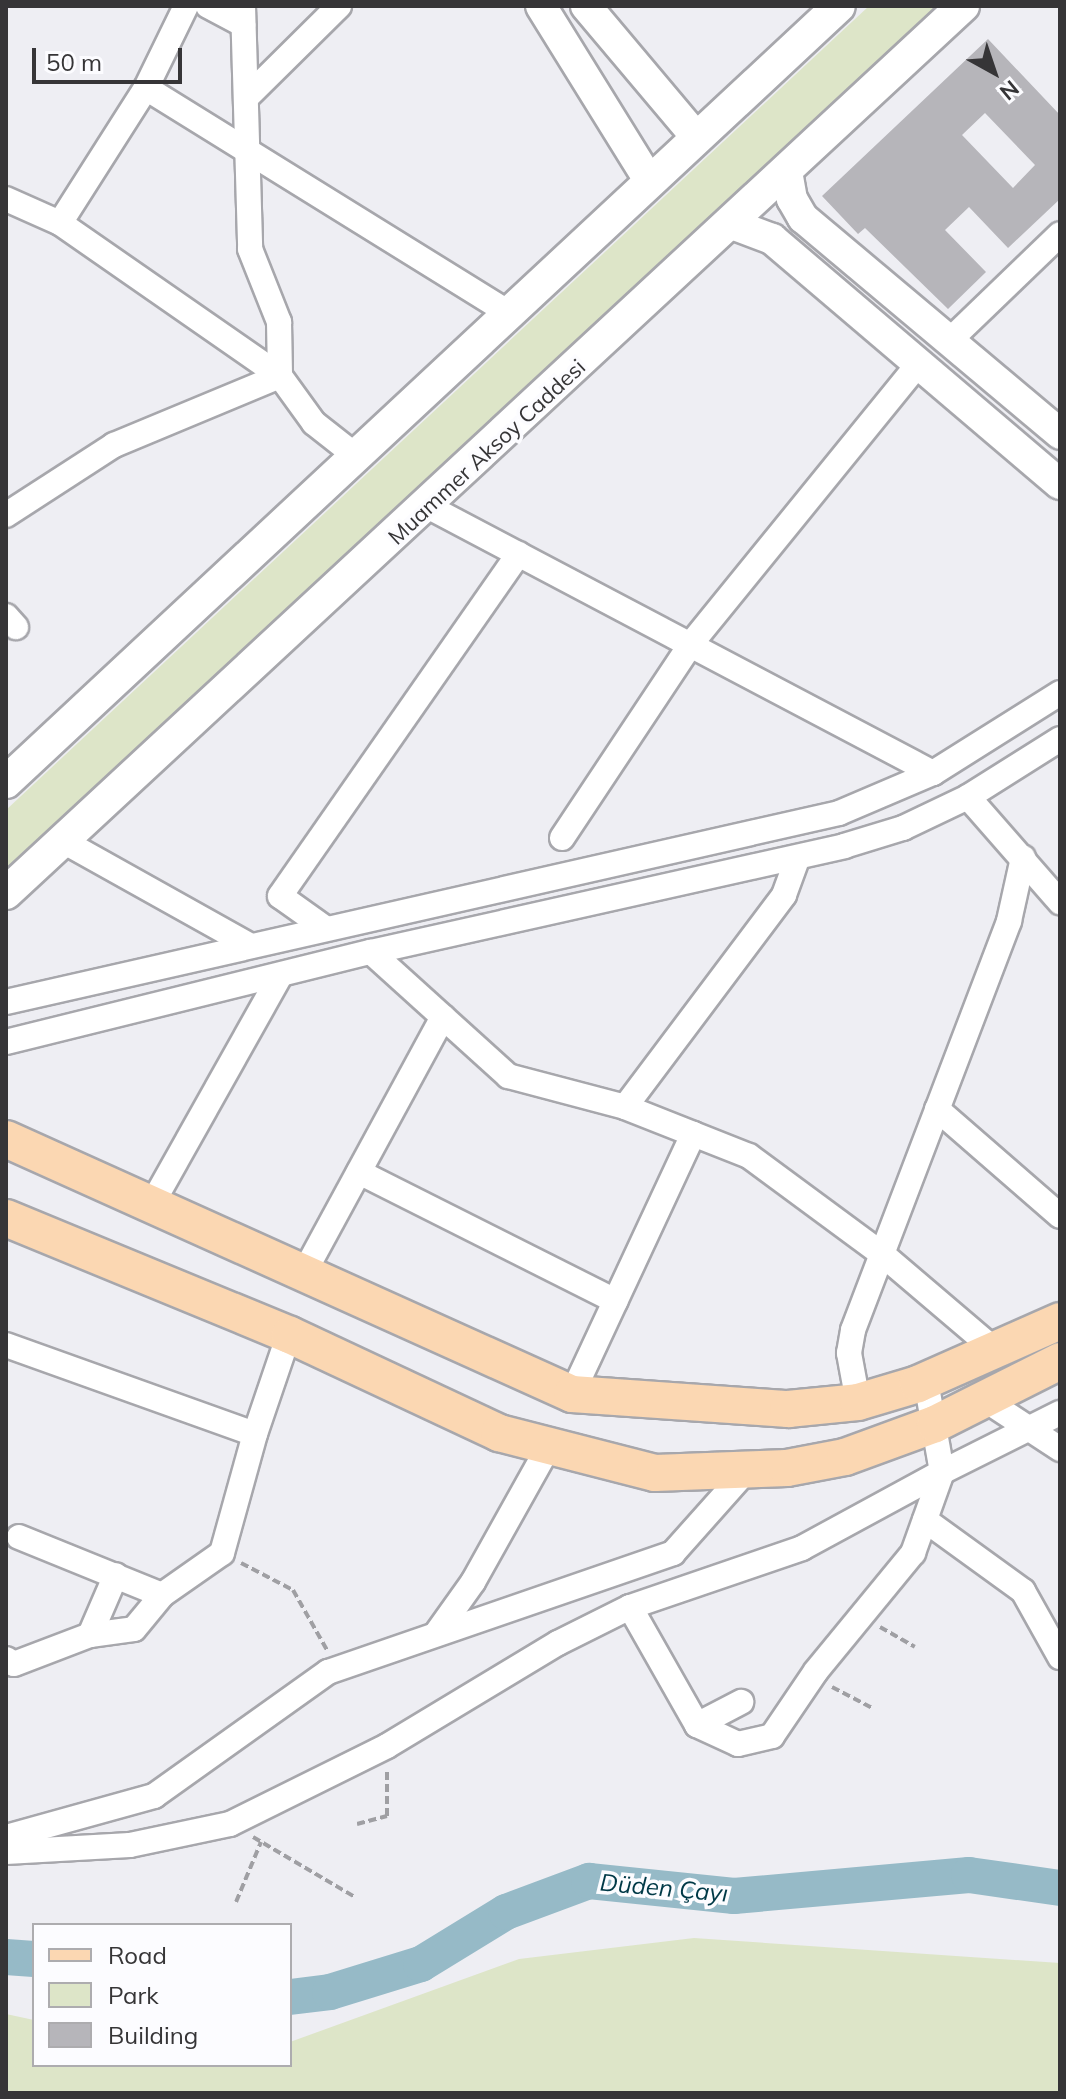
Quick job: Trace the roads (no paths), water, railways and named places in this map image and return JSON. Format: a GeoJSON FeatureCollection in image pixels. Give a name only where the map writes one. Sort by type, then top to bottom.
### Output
{"type":"FeatureCollection","features":[{"type":"Feature","properties":{"kind":"main road"},"geometry":{"type":"LineString","coordinates":[[6,782],[839,6]]}},
{"type":"Feature","properties":{"kind":"main road","name":"Muammer Aksoy Caddesi"},"geometry":{"type":"LineString","coordinates":[[6,893],[429,507],[963,6]]}},
{"type":"Feature","properties":{"kind":"main road"},"geometry":{"type":"LineString","coordinates":[[6,1139],[305,1271],[572,1394],[788,1409],[858,1402],[926,1381],[997,1352],[1060,1321]]}},
{"type":"Feature","properties":{"kind":"main road"},"geometry":{"type":"LineString","coordinates":[[6,1218],[288,1337],[499,1433],[655,1473],[747,1470],[845,1457],[935,1424],[1060,1361]]}},
{"type":"Feature","properties":{"kind":"street"},"geometry":{"type":"LineString","coordinates":[[60,223],[146,88],[186,6]]}},
{"type":"Feature","properties":{"kind":"street"},"geometry":{"type":"LineString","coordinates":[[208,6],[243,16],[250,249],[279,322],[280,376]]}},
{"type":"Feature","properties":{"kind":"street"},"geometry":{"type":"LineString","coordinates":[[246,98],[339,6]]}},
{"type":"Feature","properties":{"kind":"street"},"geometry":{"type":"LineString","coordinates":[[541,6],[650,182]]}},
{"type":"Feature","properties":{"kind":"street"},"geometry":{"type":"LineString","coordinates":[[586,6],[697,138]]}},
{"type":"Feature","properties":{"kind":"street"},"geometry":{"type":"LineString","coordinates":[[146,88],[247,147],[509,313]]}},
{"type":"Feature","properties":{"kind":"street"},"geometry":{"type":"LineString","coordinates":[[787,171],[792,199],[803,218],[1060,434]]}},
{"type":"Feature","properties":{"kind":"street"},"geometry":{"type":"LineString","coordinates":[[6,199],[60,223],[280,376],[314,423],[356,456]]}},
{"type":"Feature","properties":{"kind":"street"},"geometry":{"type":"LineString","coordinates":[[732,224],[772,239],[1060,484]]}},
{"type":"Feature","properties":{"kind":"street"},"geometry":{"type":"LineString","coordinates":[[949,341],[1060,234]]}},
{"type":"Feature","properties":{"kind":"street"},"geometry":{"type":"LineString","coordinates":[[562,838],[690,645],[919,363]]}},
{"type":"Feature","properties":{"kind":"street"},"geometry":{"type":"LineString","coordinates":[[6,515],[114,445],[280,376]]}},
{"type":"Feature","properties":{"kind":"street"},"geometry":{"type":"LineString","coordinates":[[429,507],[933,773]]}},
{"type":"Feature","properties":{"kind":"street"},"geometry":{"type":"LineString","coordinates":[[325,928],[280,896],[519,554]]}},
{"type":"Feature","properties":{"kind":"street"},"geometry":{"type":"LineString","coordinates":[[6,1002],[839,813],[933,773],[1060,693]]}},
{"type":"Feature","properties":{"kind":"street"},"geometry":{"type":"LineString","coordinates":[[6,1042],[371,952],[797,859],[903,828],[968,797],[1060,739]]}},
{"type":"Feature","properties":{"kind":"street"},"geometry":{"type":"LineString","coordinates":[[968,797],[1060,902]]}},
{"type":"Feature","properties":{"kind":"street"},"geometry":{"type":"LineString","coordinates":[[63,841],[251,946]]}},
{"type":"Feature","properties":{"kind":"street"},"geometry":{"type":"LineString","coordinates":[[858,1402],[849,1353],[853,1330],[1009,921],[1023,858]]}},
{"type":"Feature","properties":{"kind":"street"},"geometry":{"type":"LineString","coordinates":[[625,1107],[784,895],[797,859]]}},
{"type":"Feature","properties":{"kind":"street"},"geometry":{"type":"LineString","coordinates":[[371,952],[508,1076],[625,1107],[749,1156],[882,1254],[997,1352]]}},
{"type":"Feature","properties":{"kind":"street"},"geometry":{"type":"LineString","coordinates":[[152,1204],[280,976]]}},
{"type":"Feature","properties":{"kind":"street"},"geometry":{"type":"LineString","coordinates":[[305,1271],[443,1017]]}},
{"type":"Feature","properties":{"kind":"street"},"geometry":{"type":"LineString","coordinates":[[937,1109],[1060,1216]]}},
{"type":"Feature","properties":{"kind":"street"},"geometry":{"type":"LineString","coordinates":[[572,1394],[693,1134]]}},
{"type":"Feature","properties":{"kind":"street"},"geometry":{"type":"LineString","coordinates":[[359,1172],[615,1301]]}},
{"type":"Feature","properties":{"kind":"street"},"geometry":{"type":"LineString","coordinates":[[6,1659],[14,1664],[90,1635],[134,1629],[162,1595],[222,1553],[255,1434],[288,1337]]}},
{"type":"Feature","properties":{"kind":"street"},"geometry":{"type":"LineString","coordinates":[[6,1345],[255,1434]]}},
{"type":"Feature","properties":{"kind":"street"},"geometry":{"type":"LineString","coordinates":[[630,1607],[697,1725],[738,1744],[772,1736],[812,1677],[913,1553],[942,1472],[926,1381]]}},
{"type":"Feature","properties":{"kind":"street"},"geometry":{"type":"LineString","coordinates":[[984,1399],[1060,1449]]}},
{"type":"Feature","properties":{"kind":"street"},"geometry":{"type":"LineString","coordinates":[[6,1852],[130,1845],[230,1824],[387,1746],[558,1643],[630,1607],[802,1548],[942,1472],[1060,1413]]}},
{"type":"Feature","properties":{"kind":"street"},"geometry":{"type":"LineString","coordinates":[[436,1634],[473,1582],[549,1446]]}},
{"type":"Feature","properties":{"kind":"street"},"geometry":{"type":"LineString","coordinates":[[6,1837],[154,1796],[338,1669],[673,1553],[747,1470]]}},
{"type":"Feature","properties":{"kind":"street"},"geometry":{"type":"LineString","coordinates":[[925,1520],[1023,1591],[1060,1657]]}},
{"type":"Feature","properties":{"kind":"street"},"geometry":{"type":"LineString","coordinates":[[19,1537],[162,1595]]}},
{"type":"Feature","properties":{"kind":"street"},"geometry":{"type":"LineString","coordinates":[[90,1635],[116,1575]]}},
{"type":"Feature","properties":{"kind":"street"},"geometry":{"type":"LineString","coordinates":[[697,1725],[741,1702]]}},
{"type":"Feature","properties":{"kind":"waterway","name":"Düden Çayı"},"geometry":{"type":"LineString","coordinates":[[292,1997],[330,1992],[421,1964],[506,1912],[589,1881],[734,1896],[969,1875],[1060,1888]]}},
{"type":"Feature","properties":{"kind":"waterway","name":"Düden Çayı"},"geometry":{"type":"LineString","coordinates":[[6,1957],[32,1959]]}}]}
